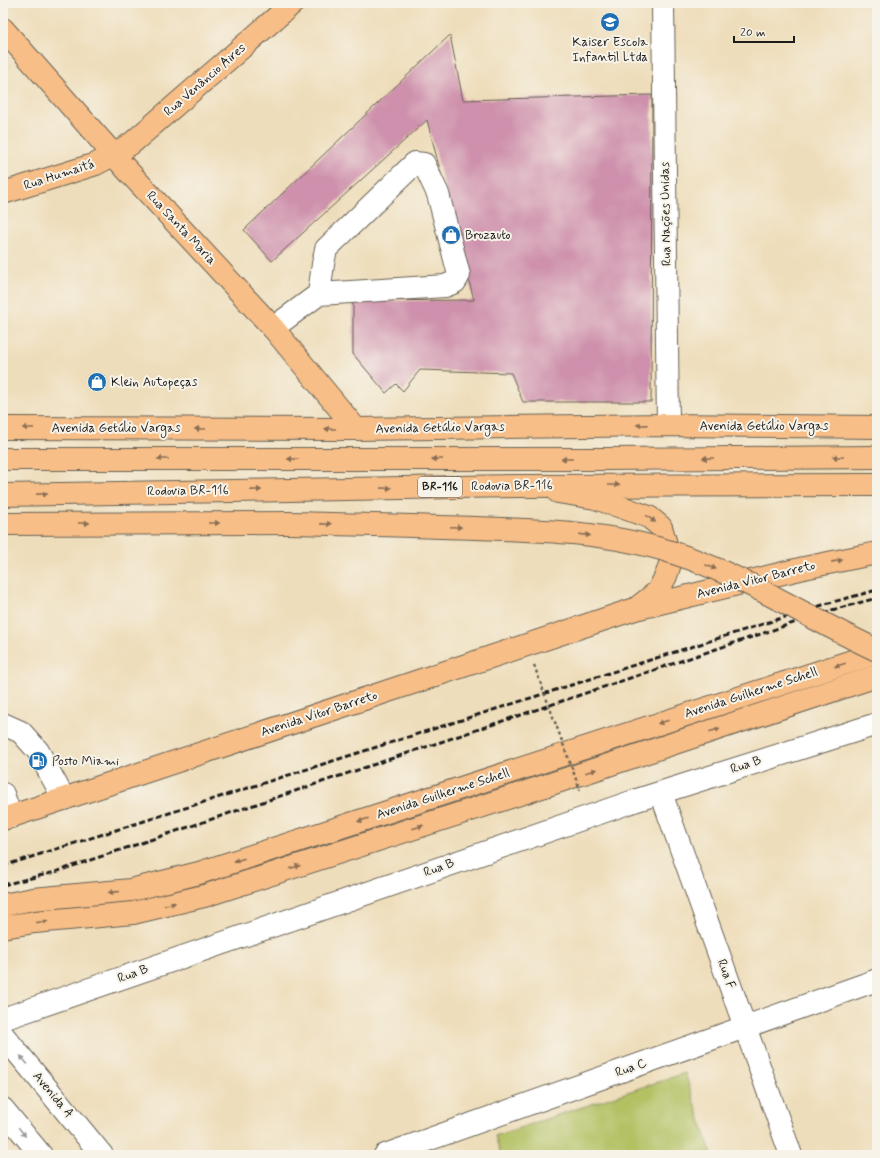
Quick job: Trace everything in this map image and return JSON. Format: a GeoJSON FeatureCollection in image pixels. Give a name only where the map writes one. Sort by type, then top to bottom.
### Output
{"type":"FeatureCollection","features":[{"type":"Feature","properties":{"kind":"main road","name":"Rua Venâncio Aires"},"geometry":{"type":"LineString","coordinates":[[115,154],[132,143],[293,3]]}},
{"type":"Feature","properties":{"kind":"main road","name":"Rua Santa Maria"},"geometry":{"type":"LineString","coordinates":[[3,29],[115,154],[127,170],[273,328],[356,429]]}},
{"type":"Feature","properties":{"kind":"main road","name":"Rua Humaitá"},"geometry":{"type":"LineString","coordinates":[[3,193],[96,164],[115,154]]}},
{"type":"Feature","properties":{"kind":"main road","name":"Avenida Getúlio Vargas"},"geometry":{"type":"LineString","coordinates":[[3,428],[356,429],[668,425],[877,426]]}},
{"type":"Feature","properties":{"kind":"main road","name":"Rodovia BR-116"},"geometry":{"type":"LineString","coordinates":[[4,459],[606,459],[877,457]]}},
{"type":"Feature","properties":{"kind":"main road","name":"Rodovia BR-116"},"geometry":{"type":"LineString","coordinates":[[3,495],[520,486],[877,485]]}},
{"type":"Feature","properties":{"kind":"main road","name":"Avenida Vitor Barreto"},"geometry":{"type":"LineString","coordinates":[[520,486],[595,498],[649,517],[661,527],[670,561],[666,576],[658,591],[636,609]]}},
{"type":"Feature","properties":{"kind":"main road"},"geometry":{"type":"LineString","coordinates":[[3,524],[287,523],[531,530],[598,536],[634,542],[674,553],[721,571],[769,594],[877,652]]}},
{"type":"Feature","properties":{"kind":"main road","name":"Avenida Vitor Barreto"},"geometry":{"type":"LineString","coordinates":[[7,818],[636,609],[804,568],[877,553]]}},
{"type":"Feature","properties":{"kind":"main road","name":"Avenida Guilherme Schell"},"geometry":{"type":"LineString","coordinates":[[3,905],[33,899],[131,890],[199,873],[877,652]]}},
{"type":"Feature","properties":{"kind":"main road","name":"Avenida Guilherme Schell"},"geometry":{"type":"LineString","coordinates":[[3,927],[35,922],[133,913],[204,896],[554,783],[877,676]]}},
{"type":"Feature","properties":{"kind":"street","name":"Rua Nações Unidas"},"geometry":{"type":"LineString","coordinates":[[663,3],[668,425]]}},
{"type":"Feature","properties":{"kind":"street"},"geometry":{"type":"LineString","coordinates":[[273,328],[319,294],[445,286],[455,282],[459,275],[438,194],[424,164],[416,163],[326,249],[319,294]]}},
{"type":"Feature","properties":{"kind":"street"},"geometry":{"type":"LineString","coordinates":[[3,724],[21,732],[38,751],[64,799]]}},
{"type":"Feature","properties":{"kind":"street","name":"Rua B"},"geometry":{"type":"LineString","coordinates":[[3,1019],[634,801],[877,724]]}},
{"type":"Feature","properties":{"kind":"street","name":"Rua F"},"geometry":{"type":"LineString","coordinates":[[661,793],[791,1155]]}},
{"type":"Feature","properties":{"kind":"street"},"geometry":{"type":"LineString","coordinates":[[3,794],[7,818]]}},
{"type":"Feature","properties":{"kind":"street","name":"Rua C"},"geometry":{"type":"LineString","coordinates":[[385,1155],[877,980]]}},
{"type":"Feature","properties":{"kind":"street","name":"Avenida A"},"geometry":{"type":"LineString","coordinates":[[3,1035],[102,1155]]}},
{"type":"Feature","properties":{"kind":"street"},"geometry":{"type":"LineString","coordinates":[[3,1109],[41,1155]]}},
{"type":"Feature","properties":{"kind":"path"},"geometry":{"type":"LineString","coordinates":[[534,665],[580,790]]}},
{"type":"Feature","properties":{"kind":"green space"},"geometry":{"type":"Polygon","coordinates":[[[685,1073],[712,1155],[501,1155],[495,1136],[685,1073]]]}},
{"type":"Feature","properties":{"kind":"building"},"geometry":{"type":"Polygon","coordinates":[[[450,35],[463,100],[652,95],[651,402],[523,402],[511,373],[420,370],[403,391],[396,384],[386,393],[353,354],[353,301],[474,300],[427,120],[272,261],[244,230],[450,35]]]}},
{"type":"Feature","properties":{"kind":"railway"},"geometry":{"type":"LineString","coordinates":[[3,866],[829,603],[877,590]]}},
{"type":"Feature","properties":{"kind":"railway"},"geometry":{"type":"LineString","coordinates":[[3,885],[55,872],[832,610],[877,598]]}},
{"type":"Feature","properties":{"kind":"place","name":"Kaiser Escola Infantil Ltda"},"geometry":{"type":"Point","coordinates":[610,22]}},
{"type":"Feature","properties":{"kind":"place","name":"Brozauto"},"geometry":{"type":"Point","coordinates":[451,235]}},
{"type":"Feature","properties":{"kind":"place","name":"Klein Autopeças"},"geometry":{"type":"Point","coordinates":[97,382]}},
{"type":"Feature","properties":{"kind":"place","name":"Posto Miami"},"geometry":{"type":"Point","coordinates":[38,761]}}]}
